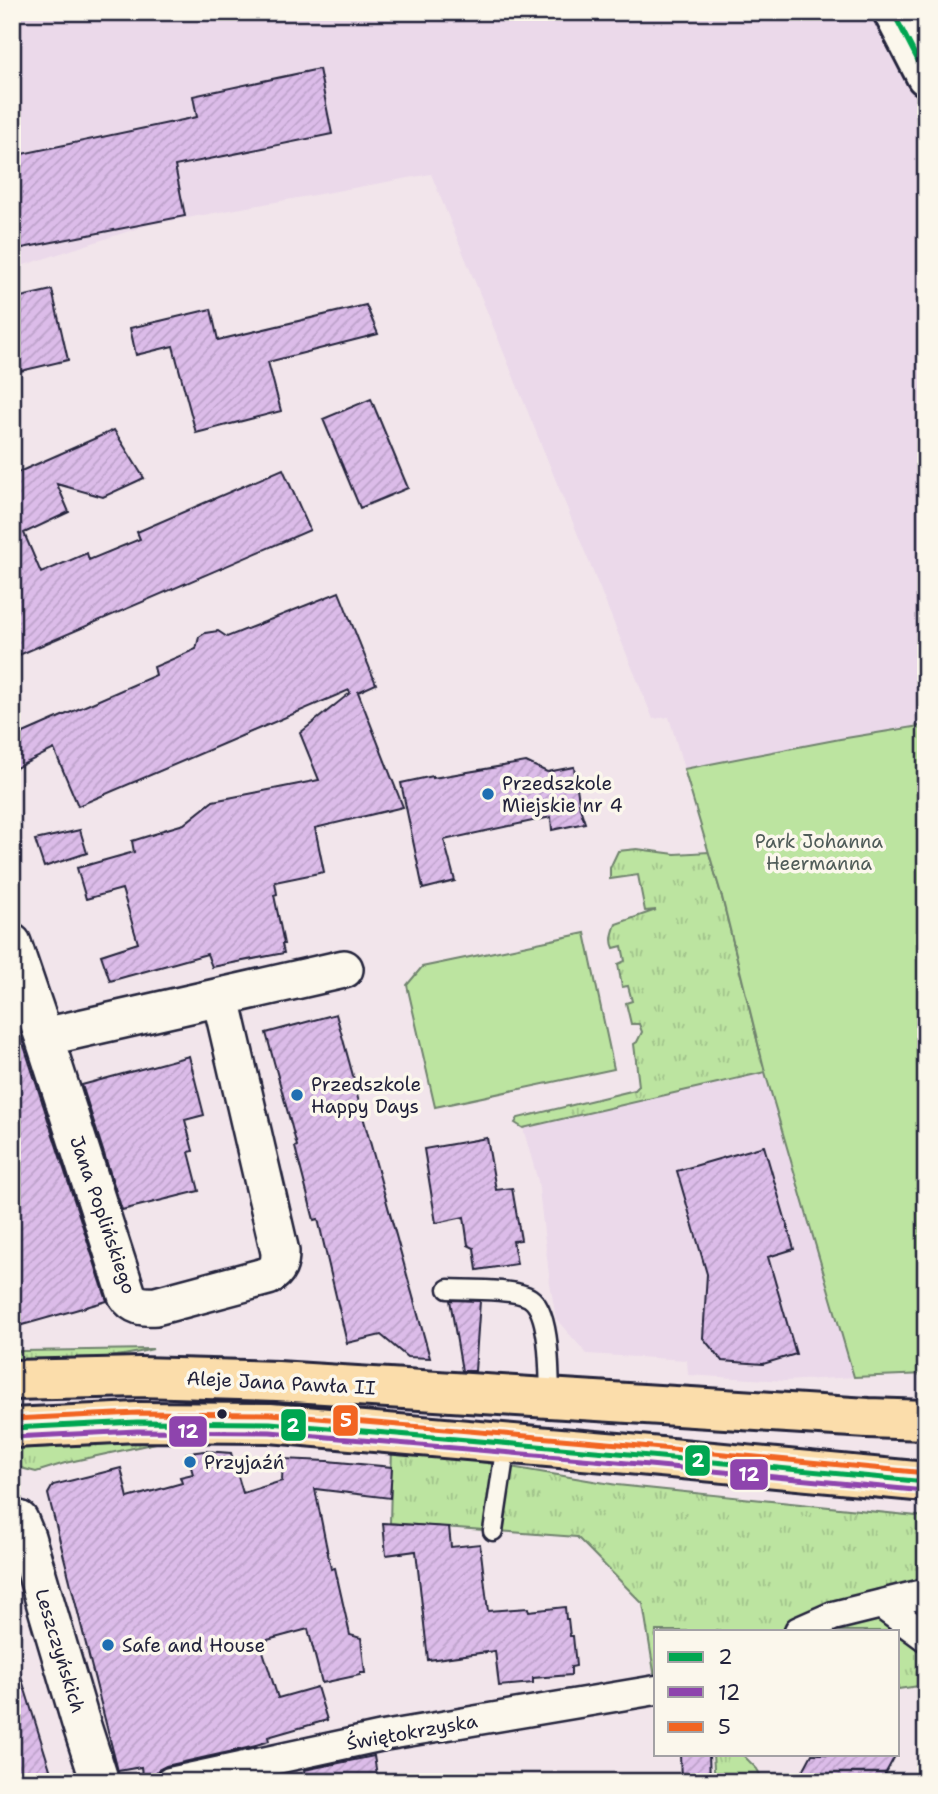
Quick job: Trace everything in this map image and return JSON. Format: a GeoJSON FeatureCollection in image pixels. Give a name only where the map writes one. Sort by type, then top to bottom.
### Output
{"type":"FeatureCollection","features":[{"type":"Feature","properties":{"kind":"main road","name":"Aleje Jana Pawła II"},"geometry":{"type":"LineString","coordinates":[[12,1380],[140,1377],[222,1379],[926,1420]]}},
{"type":"Feature","properties":{"kind":"main road"},"geometry":{"type":"LineString","coordinates":[[12,1428],[137,1422],[270,1423],[926,1482]]}},
{"type":"Feature","properties":{"kind":"street"},"geometry":{"type":"LineString","coordinates":[[893,12],[926,76]]}},
{"type":"Feature","properties":{"kind":"street","name":"Jana Poplińskiego"},"geometry":{"type":"LineString","coordinates":[[12,943],[127,1295],[130,1301],[138,1306],[156,1306],[268,1276],[279,1267],[277,1239],[221,998]]}},
{"type":"Feature","properties":{"kind":"street"},"geometry":{"type":"LineString","coordinates":[[44,1037],[344,969]]}},
{"type":"Feature","properties":{"kind":"street","name":"Leszczyńskich"},"geometry":{"type":"LineString","coordinates":[[19,1520],[100,1782]]}},
{"type":"Feature","properties":{"kind":"street"},"geometry":{"type":"LineString","coordinates":[[801,1630],[833,1616],[926,1593]]}},
{"type":"Feature","properties":{"kind":"street"},"geometry":{"type":"LineString","coordinates":[[881,1604],[926,1637]]}},
{"type":"Feature","properties":{"kind":"street","name":"Świętokrzyska"},"geometry":{"type":"LineString","coordinates":[[170,1782],[383,1736],[654,1690]]}},
{"type":"Feature","properties":{"kind":"lane"},"geometry":{"type":"LineString","coordinates":[[448,1289],[507,1291],[530,1297],[541,1311],[546,1327],[550,1398]]}},
{"type":"Feature","properties":{"kind":"lane"},"geometry":{"type":"LineString","coordinates":[[494,1531],[506,1444]]}},
{"type":"Feature","properties":{"kind":"shaded area"},"geometry":{"type":"Polygon","coordinates":[[[12,12],[926,12],[926,725],[684,769],[669,717],[653,719],[431,174],[148,225],[12,269],[12,12]]]}},
{"type":"Feature","properties":{"kind":"shaded area"},"geometry":{"type":"Polygon","coordinates":[[[765,1072],[854,1377],[785,1381],[688,1375],[687,1360],[587,1354],[556,1319],[538,1181],[523,1128],[765,1072]]]}},
{"type":"Feature","properties":{"kind":"green space","name":"Park Johanna Heermanna"},"geometry":{"type":"Polygon","coordinates":[[[926,725],[926,1374],[854,1377],[765,1072],[722,897],[684,769],[926,725]]]}},
{"type":"Feature","properties":{"kind":"green space"},"geometry":{"type":"Polygon","coordinates":[[[637,849],[675,854],[709,852],[765,1072],[523,1128],[515,1123],[518,1118],[635,1090],[639,1086],[634,1044],[642,1032],[639,1024],[631,1024],[626,1003],[632,1001],[628,986],[622,987],[618,964],[625,961],[622,946],[614,948],[612,939],[616,924],[656,910],[645,911],[638,875],[610,879],[610,868],[618,851],[637,849]]]}},
{"type":"Feature","properties":{"kind":"green space"},"geometry":{"type":"Polygon","coordinates":[[[585,933],[614,1069],[435,1107],[407,985],[422,967],[585,933]]]}},
{"type":"Feature","properties":{"kind":"green space"},"geometry":{"type":"Polygon","coordinates":[[[153,1349],[100,1358],[12,1363],[12,1352],[22,1351],[153,1349]]]}},
{"type":"Feature","properties":{"kind":"green space"},"geometry":{"type":"Polygon","coordinates":[[[165,1441],[36,1472],[12,1462],[12,1449],[165,1441]]]}},
{"type":"Feature","properties":{"kind":"green space"},"geometry":{"type":"Polygon","coordinates":[[[392,1447],[617,1485],[926,1517],[926,1685],[900,1689],[900,1630],[654,1630],[654,1672],[643,1604],[577,1537],[390,1523],[392,1447]]]}},
{"type":"Feature","properties":{"kind":"green space"},"geometry":{"type":"Polygon","coordinates":[[[713,1756],[744,1756],[757,1769],[764,1782],[715,1782],[713,1756]]]}},
{"type":"Feature","properties":{"kind":"building"},"geometry":{"type":"Polygon","coordinates":[[[319,69],[332,134],[175,166],[185,216],[12,250],[12,156],[197,117],[193,96],[319,69]]]}},
{"type":"Feature","properties":{"kind":"building"},"geometry":{"type":"Polygon","coordinates":[[[52,290],[68,360],[12,373],[12,299],[52,290]]]}},
{"type":"Feature","properties":{"kind":"building"},"geometry":{"type":"Polygon","coordinates":[[[366,305],[378,334],[268,362],[281,411],[196,433],[173,346],[136,355],[130,328],[211,309],[218,340],[366,305]]]}},
{"type":"Feature","properties":{"kind":"building"},"geometry":{"type":"Polygon","coordinates":[[[371,399],[408,488],[360,508],[323,419],[371,399]]]}},
{"type":"Feature","properties":{"kind":"building"},"geometry":{"type":"Polygon","coordinates":[[[114,430],[144,478],[103,497],[57,484],[69,512],[24,533],[41,573],[87,553],[89,560],[140,539],[137,532],[283,469],[310,530],[12,658],[12,475],[114,430]]]}},
{"type":"Feature","properties":{"kind":"building"},"geometry":{"type":"Polygon","coordinates":[[[339,592],[376,684],[358,692],[403,807],[315,828],[324,872],[275,882],[277,894],[274,895],[284,953],[212,967],[207,954],[110,981],[101,955],[138,943],[122,889],[86,899],[77,868],[134,852],[132,841],[184,824],[213,801],[319,780],[300,733],[350,693],[349,690],[78,806],[54,749],[12,770],[12,738],[156,675],[154,667],[196,649],[199,637],[205,633],[218,631],[227,637],[339,592]]]}},
{"type":"Feature","properties":{"kind":"building"},"geometry":{"type":"Polygon","coordinates":[[[526,762],[547,772],[574,767],[585,823],[552,830],[551,817],[444,840],[455,881],[423,889],[401,783],[526,762]]]}},
{"type":"Feature","properties":{"kind":"building"},"geometry":{"type":"Polygon","coordinates":[[[80,830],[87,853],[44,867],[35,840],[80,830]]]}},
{"type":"Feature","properties":{"kind":"building"},"geometry":{"type":"Polygon","coordinates":[[[12,1009],[107,1301],[12,1328],[12,1009]]]}},
{"type":"Feature","properties":{"kind":"building"},"geometry":{"type":"Polygon","coordinates":[[[336,1014],[430,1358],[407,1357],[381,1335],[347,1343],[318,1219],[314,1220],[266,1033],[336,1014]]]}},
{"type":"Feature","properties":{"kind":"building"},"geometry":{"type":"Polygon","coordinates":[[[189,1056],[204,1115],[185,1120],[193,1151],[189,1152],[199,1191],[122,1210],[82,1085],[189,1056]]]}},
{"type":"Feature","properties":{"kind":"building"},"geometry":{"type":"Polygon","coordinates":[[[487,1138],[496,1190],[512,1188],[521,1240],[513,1241],[517,1264],[477,1270],[474,1248],[468,1245],[464,1217],[436,1223],[424,1149],[487,1138]]]}},
{"type":"Feature","properties":{"kind":"building"},"geometry":{"type":"Polygon","coordinates":[[[764,1146],[794,1249],[768,1257],[796,1354],[763,1364],[722,1361],[703,1338],[707,1274],[677,1171],[764,1146]]]}},
{"type":"Feature","properties":{"kind":"building"},"geometry":{"type":"Polygon","coordinates":[[[450,1300],[480,1301],[475,1371],[462,1371],[450,1300]]]}},
{"type":"Feature","properties":{"kind":"building"},"geometry":{"type":"Polygon","coordinates":[[[187,1453],[231,1453],[243,1493],[282,1481],[283,1459],[392,1467],[390,1498],[315,1489],[331,1569],[335,1568],[350,1635],[361,1638],[365,1673],[322,1683],[308,1629],[260,1642],[278,1698],[317,1687],[327,1720],[268,1737],[269,1741],[256,1746],[166,1766],[158,1770],[154,1782],[143,1782],[141,1767],[118,1771],[48,1494],[53,1485],[121,1468],[128,1498],[182,1483],[180,1477],[193,1474],[187,1453]]]}},
{"type":"Feature","properties":{"kind":"building"},"geometry":{"type":"Polygon","coordinates":[[[383,1523],[449,1527],[451,1547],[480,1544],[488,1611],[528,1608],[529,1611],[565,1607],[570,1636],[573,1636],[576,1666],[571,1667],[571,1675],[533,1678],[533,1683],[499,1686],[495,1651],[428,1660],[416,1551],[386,1555],[383,1523]]]}},
{"type":"Feature","properties":{"kind":"building"},"geometry":{"type":"Polygon","coordinates":[[[18,1667],[54,1782],[12,1782],[12,1668],[18,1667]]]}},
{"type":"Feature","properties":{"kind":"building"},"geometry":{"type":"Polygon","coordinates":[[[374,1756],[378,1782],[305,1782],[304,1770],[374,1756]]]}},
{"type":"Feature","properties":{"kind":"building"},"geometry":{"type":"Polygon","coordinates":[[[680,1756],[709,1756],[710,1780],[681,1780],[680,1756]]]}},
{"type":"Feature","properties":{"kind":"building"},"geometry":{"type":"Polygon","coordinates":[[[811,1756],[895,1756],[881,1782],[797,1782],[811,1756]]]}},
{"type":"Feature","properties":{"kind":"transit line","name":"2"},"geometry":{"type":"LineString","coordinates":[[893,12],[926,76]]}},
{"type":"Feature","properties":{"kind":"transit line","name":"5"},"geometry":{"type":"LineString","coordinates":[[12,1419],[137,1413],[271,1414],[926,1473]]}},
{"type":"Feature","properties":{"kind":"transit line","name":"2"},"geometry":{"type":"LineString","coordinates":[[12,1428],[137,1422],[270,1423],[926,1482]]}},
{"type":"Feature","properties":{"kind":"transit line","name":"12"},"geometry":{"type":"LineString","coordinates":[[12,1437],[137,1431],[270,1432],[925,1491]]}},
{"type":"Feature","properties":{"kind":"place","name":"Przedszkole Miejskie nr 4"},"geometry":{"type":"Point","coordinates":[488,794]}},
{"type":"Feature","properties":{"kind":"place","name":"Przedszkole Happy Days"},"geometry":{"type":"Point","coordinates":[297,1095]}},
{"type":"Feature","properties":{"kind":"place","name":"Przyjaźń"},"geometry":{"type":"Point","coordinates":[190,1462]}},
{"type":"Feature","properties":{"kind":"place","name":"Safe and House"},"geometry":{"type":"Point","coordinates":[108,1645]}}]}
